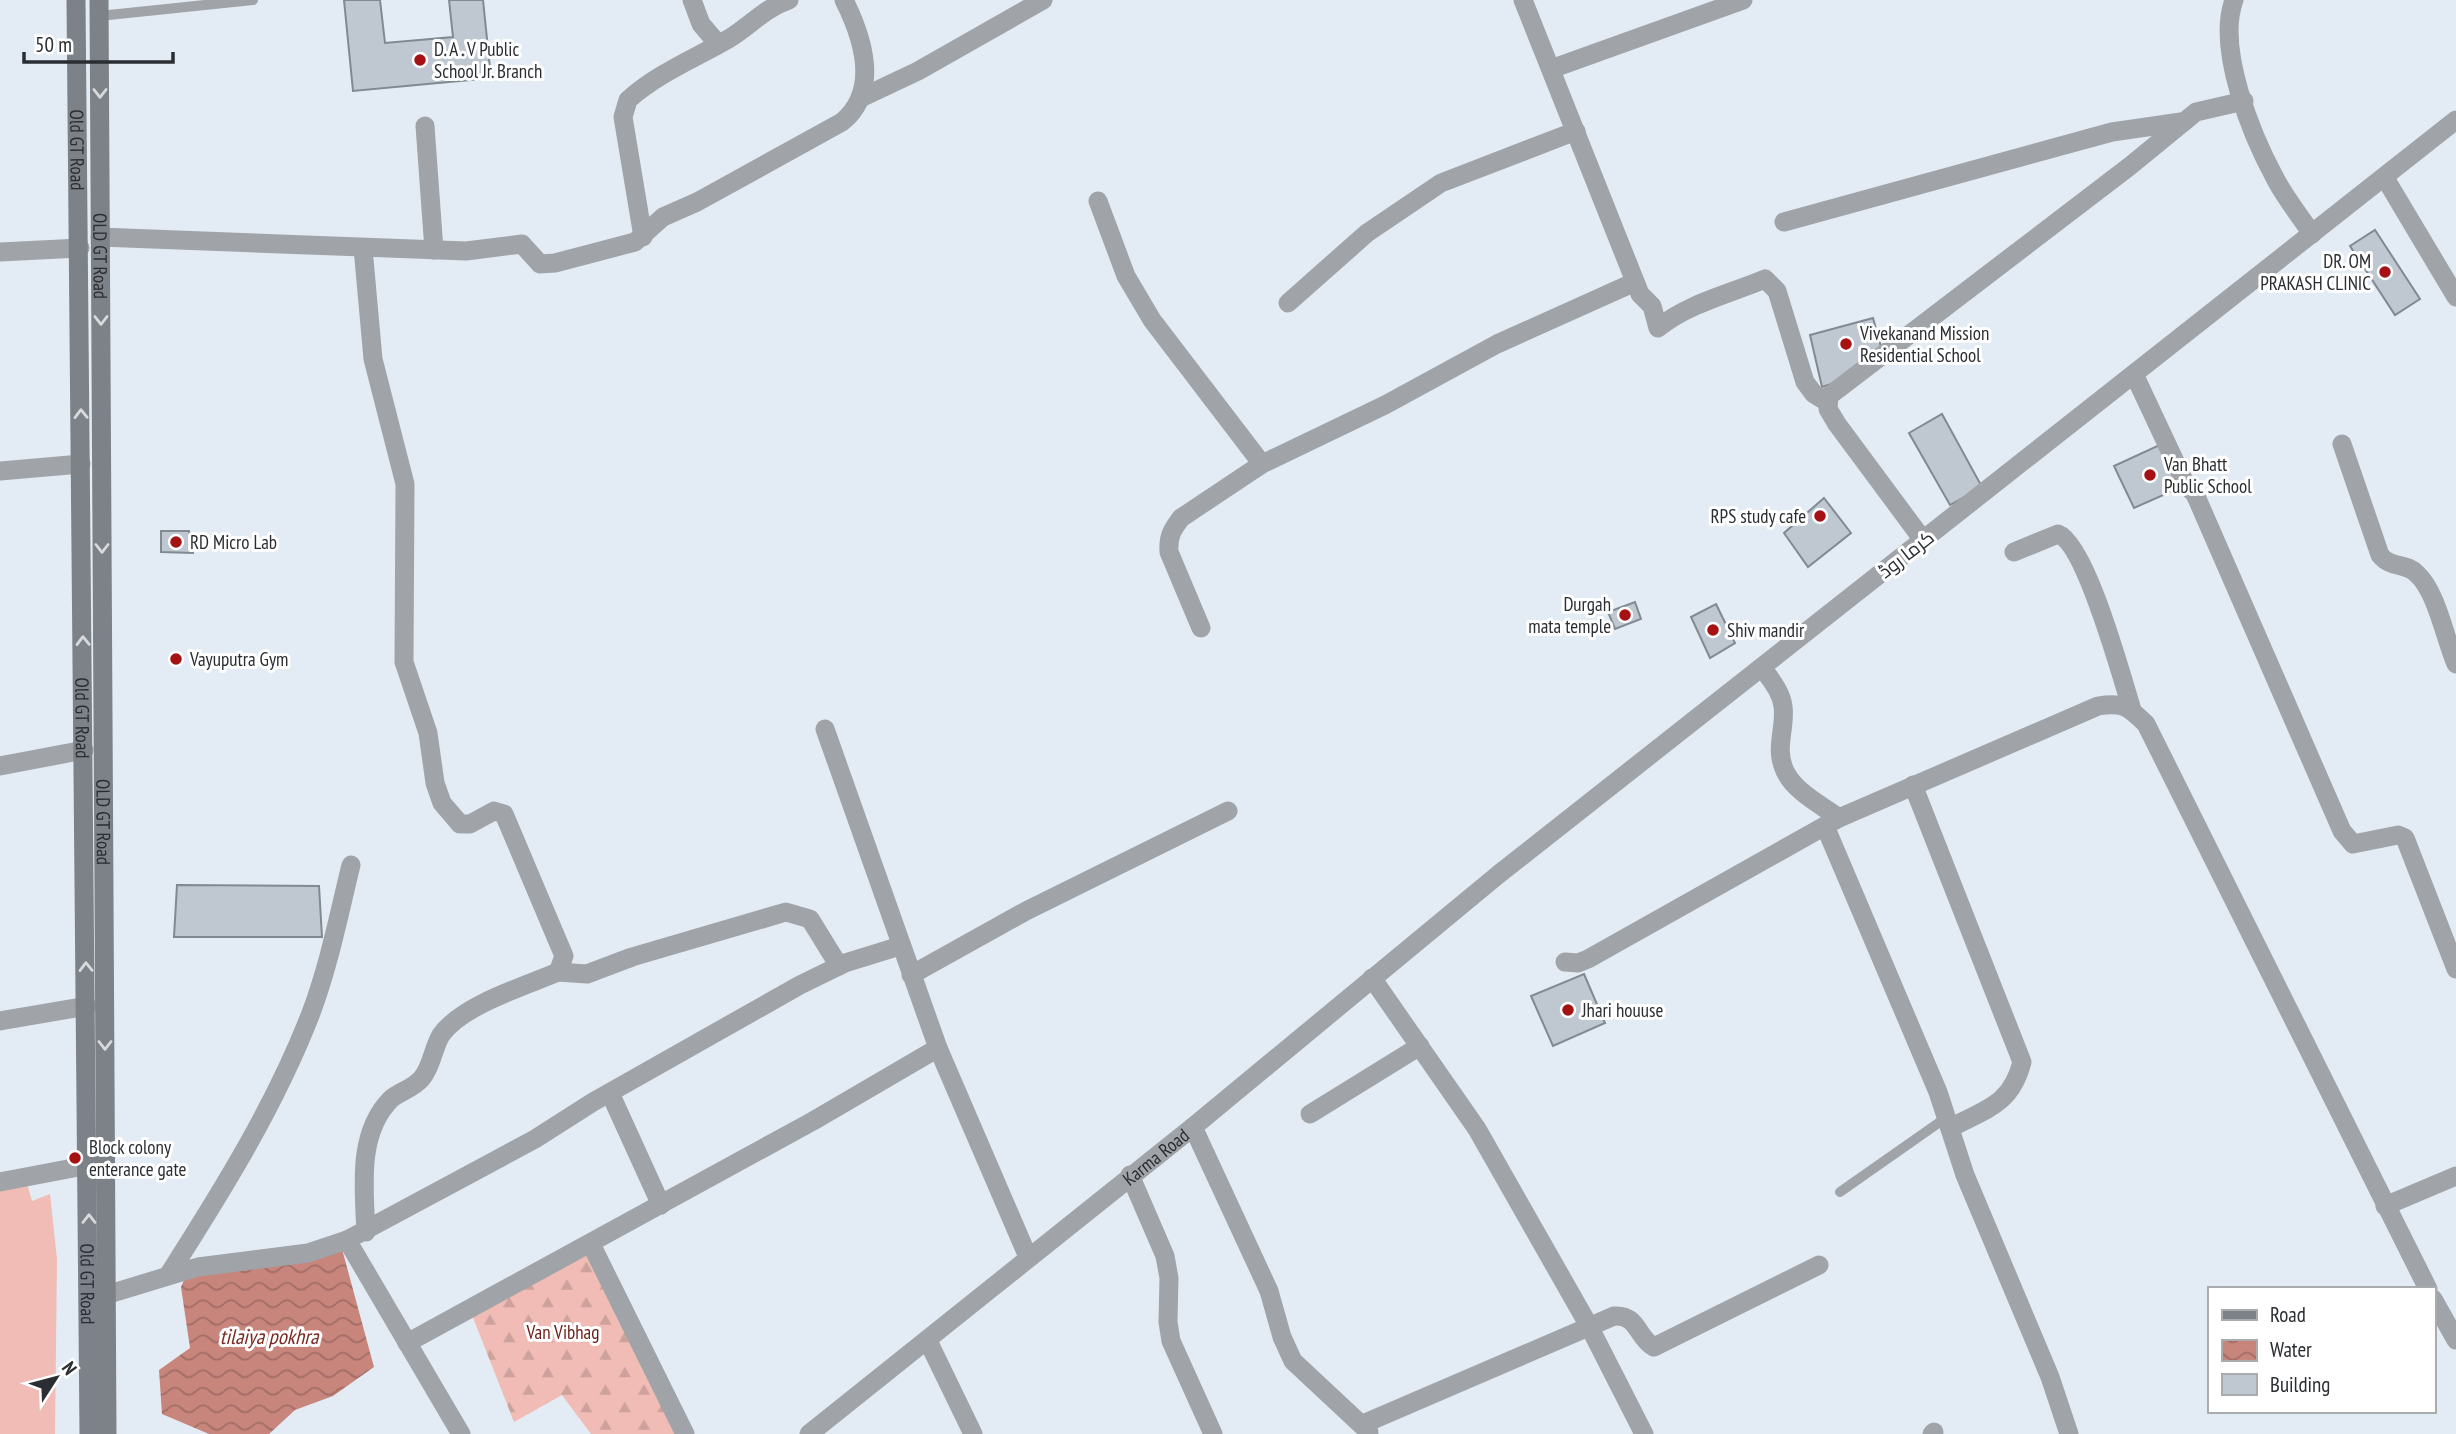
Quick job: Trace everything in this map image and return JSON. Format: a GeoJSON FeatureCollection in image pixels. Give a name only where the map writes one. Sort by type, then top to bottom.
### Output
{"type":"FeatureCollection","features":[{"type":"Feature","properties":{"kind":"main road","name":"Old GT Road"},"geometry":{"type":"LineString","coordinates":[[76,0],[89,1165],[89,1434]]}},
{"type":"Feature","properties":{"kind":"main road","name":"OLD GT Road"},"geometry":{"type":"LineString","coordinates":[[99,8],[107,1434]]}},
{"type":"Feature","properties":{"kind":"street"},"geometry":{"type":"LineString","coordinates":[[692,0],[701,24],[718,44]]}},
{"type":"Feature","properties":{"kind":"street"},"geometry":{"type":"LineString","coordinates":[[643,237],[623,110],[637,92],[718,44],[765,10],[789,0]]}},
{"type":"Feature","properties":{"kind":"street"},"geometry":{"type":"LineString","coordinates":[[100,237],[466,251],[522,244],[535,262],[555,263],[635,242],[663,217],[697,202],[842,122],[856,111],[863,97],[865,64],[844,0]]}},
{"type":"Feature","properties":{"kind":"street"},"geometry":{"type":"LineString","coordinates":[[863,97],[918,71],[1044,0]]}},
{"type":"Feature","properties":{"kind":"street"},"geometry":{"type":"LineString","coordinates":[[1523,0],[1635,282],[1640,294],[1652,306],[1658,328],[1678,312],[1765,279],[1773,284],[1805,382],[1814,394],[1827,402]]}},
{"type":"Feature","properties":{"kind":"street"},"geometry":{"type":"LineString","coordinates":[[1551,69],[1743,0]]}},
{"type":"Feature","properties":{"kind":"street"},"geometry":{"type":"LineString","coordinates":[[2234,0],[2228,27],[2229,50],[2244,101],[2276,180],[2312,234]]}},
{"type":"Feature","properties":{"kind":"street"},"geometry":{"type":"LineString","coordinates":[[1923,540],[1838,425],[1828,409],[1827,402],[1839,387],[2130,166],[2182,122],[2206,108],[2244,101]]}},
{"type":"Feature","properties":{"kind":"street","name":"کرما روڈ"},"geometry":{"type":"LineString","coordinates":[[1499,874],[2456,120]]}},
{"type":"Feature","properties":{"kind":"street"},"geometry":{"type":"LineString","coordinates":[[1784,222],[2112,132],[2182,122]]}},
{"type":"Feature","properties":{"kind":"street"},"geometry":{"type":"LineString","coordinates":[[425,127],[434,250]]}},
{"type":"Feature","properties":{"kind":"street"},"geometry":{"type":"LineString","coordinates":[[1288,303],[1367,233],[1441,183],[1576,131]]}},
{"type":"Feature","properties":{"kind":"street"},"geometry":{"type":"LineString","coordinates":[[2385,178],[2456,297]]}},
{"type":"Feature","properties":{"kind":"street"},"geometry":{"type":"LineString","coordinates":[[1098,201],[1126,276],[1152,320],[1262,464]]}},
{"type":"Feature","properties":{"kind":"street"},"geometry":{"type":"LineString","coordinates":[[0,253],[80,248]]}},
{"type":"Feature","properties":{"kind":"street"},"geometry":{"type":"LineString","coordinates":[[363,248],[373,359],[405,484],[404,662],[429,733],[435,783],[442,803],[460,824],[470,824],[494,811],[505,814],[510,821],[564,957],[558,972]]}},
{"type":"Feature","properties":{"kind":"street"},"geometry":{"type":"LineString","coordinates":[[1201,628],[1169,552],[1168,540],[1181,518],[1262,464],[1385,405],[1497,344],[1635,282]]}},
{"type":"Feature","properties":{"kind":"street"},"geometry":{"type":"LineString","coordinates":[[2134,374],[2186,485],[2195,494],[2342,831],[2353,844],[2398,835],[2404,838],[2456,969]]}},
{"type":"Feature","properties":{"kind":"street"},"geometry":{"type":"LineString","coordinates":[[2342,444],[2380,555],[2394,566],[2409,567],[2418,574],[2430,594],[2456,664]]}},
{"type":"Feature","properties":{"kind":"street"},"geometry":{"type":"LineString","coordinates":[[0,471],[81,464]]}},
{"type":"Feature","properties":{"kind":"street"},"geometry":{"type":"LineString","coordinates":[[2014,552],[2058,534],[2071,542],[2095,595],[2132,710]]}},
{"type":"Feature","properties":{"kind":"street"},"geometry":{"type":"LineString","coordinates":[[1762,667],[1778,689],[1783,706],[1779,742],[1786,772],[1796,786],[1832,822],[1948,1122],[1965,1175],[2050,1377],[2069,1434]]}},
{"type":"Feature","properties":{"kind":"street"},"geometry":{"type":"LineString","coordinates":[[1565,962],[1578,963],[1588,959],[1832,822],[2098,706],[2116,703],[2132,710],[2146,724],[2427,1287]]}},
{"type":"Feature","properties":{"kind":"street"},"geometry":{"type":"LineString","coordinates":[[825,729],[938,1048],[1028,1257]]}},
{"type":"Feature","properties":{"kind":"street"},"geometry":{"type":"LineString","coordinates":[[0,766],[84,750]]}},
{"type":"Feature","properties":{"kind":"street"},"geometry":{"type":"LineString","coordinates":[[1913,785],[2022,1062],[2017,1083],[2004,1101],[1948,1122]]}},
{"type":"Feature","properties":{"kind":"street"},"geometry":{"type":"LineString","coordinates":[[912,975],[953,954],[983,933],[1228,811]]}},
{"type":"Feature","properties":{"kind":"street"},"geometry":{"type":"LineString","coordinates":[[169,1274],[251,1141],[298,1044],[319,989],[351,865]]}},
{"type":"Feature","properties":{"kind":"street","name":"Karma Road"},"geometry":{"type":"LineString","coordinates":[[809,1434],[1192,1127],[1499,874]]}},
{"type":"Feature","properties":{"kind":"street"},"geometry":{"type":"LineString","coordinates":[[366,1232],[365,1174],[369,1135],[377,1117],[393,1097],[413,1088],[424,1076],[434,1048],[452,1024],[477,1007],[558,972],[587,975],[632,957],[786,912],[810,919],[839,966]]}},
{"type":"Feature","properties":{"kind":"street"},"geometry":{"type":"LineString","coordinates":[[106,1294],[169,1274],[210,1265],[308,1253],[366,1232],[535,1139],[800,985],[839,966],[900,946]]}},
{"type":"Feature","properties":{"kind":"street"},"geometry":{"type":"LineString","coordinates":[[1372,978],[1477,1129],[1589,1326],[1644,1434]]}},
{"type":"Feature","properties":{"kind":"street"},"geometry":{"type":"LineString","coordinates":[[0,1021],[87,1006]]}},
{"type":"Feature","properties":{"kind":"street"},"geometry":{"type":"LineString","coordinates":[[1310,1114],[1420,1046]]}},
{"type":"Feature","properties":{"kind":"street"},"geometry":{"type":"LineString","coordinates":[[407,1343],[591,1244],[938,1048]]}},
{"type":"Feature","properties":{"kind":"street"},"geometry":{"type":"LineString","coordinates":[[610,1093],[661,1205]]}},
{"type":"Feature","properties":{"kind":"street"},"geometry":{"type":"LineString","coordinates":[[1192,1127],[1269,1291],[1282,1337],[1293,1362],[1367,1429],[1589,1326],[1621,1315],[1636,1323],[1649,1344],[1654,1347],[1819,1265]]}},
{"type":"Feature","properties":{"kind":"street"},"geometry":{"type":"LineString","coordinates":[[0,1182],[89,1165]]}},
{"type":"Feature","properties":{"kind":"street"},"geometry":{"type":"LineString","coordinates":[[1130,1175],[1165,1256],[1170,1278],[1168,1322],[1171,1341],[1209,1433]]}},
{"type":"Feature","properties":{"kind":"street"},"geometry":{"type":"LineString","coordinates":[[2385,1206],[2456,1176]]}},
{"type":"Feature","properties":{"kind":"street"},"geometry":{"type":"LineString","coordinates":[[347,1240],[461,1434]]}},
{"type":"Feature","properties":{"kind":"street"},"geometry":{"type":"LineString","coordinates":[[591,1244],[685,1434]]}},
{"type":"Feature","properties":{"kind":"street"},"geometry":{"type":"LineString","coordinates":[[2435,1303],[2456,1340]]}},
{"type":"Feature","properties":{"kind":"street"},"geometry":{"type":"LineString","coordinates":[[928,1341],[973,1434]]}},
{"type":"Feature","properties":{"kind":"lane"},"geometry":{"type":"LineString","coordinates":[[99,8],[253,0]]}},
{"type":"Feature","properties":{"kind":"lane"},"geometry":{"type":"LineString","coordinates":[[1840,1192],[1948,1122]]}},
{"type":"Feature","properties":{"kind":"green space"},"geometry":{"type":"Polygon","coordinates":[[[26,1180],[32,1201],[50,1194],[57,1259],[55,1434],[0,1434],[0,1188],[26,1180]]]}},
{"type":"Feature","properties":{"kind":"green space","name":"Van Vibhag"},"geometry":{"type":"Polygon","coordinates":[[[591,1244],[680,1434],[591,1434],[562,1395],[514,1422],[470,1310],[591,1244]]]}},
{"type":"Feature","properties":{"kind":"water","name":"tilaiya pokhra"},"geometry":{"type":"Polygon","coordinates":[[[342,1249],[374,1367],[333,1396],[295,1410],[269,1434],[209,1434],[162,1414],[159,1370],[190,1348],[181,1287],[189,1269],[342,1249]]]}},
{"type":"Feature","properties":{"kind":"building","name":"D. A . V Public School Jr. Branch"},"geometry":{"type":"Polygon","coordinates":[[[344,0],[380,0],[385,43],[453,37],[449,0],[483,0],[491,78],[353,91],[344,0]]]}},
{"type":"Feature","properties":{"kind":"building","name":"DR. OM PRAKASH CLINIC"},"geometry":{"type":"Polygon","coordinates":[[[2375,230],[2420,299],[2395,315],[2350,246],[2375,230]]]}},
{"type":"Feature","properties":{"kind":"building","name":"Vivekanand Mission Residential School"},"geometry":{"type":"Polygon","coordinates":[[[1873,318],[1883,354],[1853,377],[1822,387],[1810,335],[1873,318]]]}},
{"type":"Feature","properties":{"kind":"building"},"geometry":{"type":"Polygon","coordinates":[[[1942,414],[1982,487],[1950,505],[1909,433],[1942,414]]]}},
{"type":"Feature","properties":{"kind":"building","name":"Van Bhatt Public School"},"geometry":{"type":"Polygon","coordinates":[[[2166,442],[2186,485],[2134,508],[2114,466],[2166,442]]]}},
{"type":"Feature","properties":{"kind":"building","name":"RPS study cafe"},"geometry":{"type":"Polygon","coordinates":[[[1824,498],[1851,533],[1808,567],[1784,533],[1824,498]]]}},
{"type":"Feature","properties":{"kind":"building","name":"RD Micro Lab"},"geometry":{"type":"Polygon","coordinates":[[[161,531],[189,531],[193,553],[161,552],[161,531]]]}},
{"type":"Feature","properties":{"kind":"building","name":"Durgah mata temple"},"geometry":{"type":"Polygon","coordinates":[[[1635,602],[1641,619],[1615,629],[1608,612],[1635,602]]]}},
{"type":"Feature","properties":{"kind":"building","name":"Shiv mandir"},"geometry":{"type":"Polygon","coordinates":[[[1716,604],[1735,643],[1710,658],[1691,617],[1716,604]]]}},
{"type":"Feature","properties":{"kind":"building"},"geometry":{"type":"Polygon","coordinates":[[[177,885],[319,886],[322,937],[174,937],[177,885]]]}},
{"type":"Feature","properties":{"kind":"building","name":"Jhari houuse"},"geometry":{"type":"Polygon","coordinates":[[[1584,974],[1605,1023],[1553,1046],[1531,996],[1584,974]]]}},
{"type":"Feature","properties":{"kind":"place","name":"D. A . V Public School Jr. Branch"},"geometry":{"type":"Point","coordinates":[420,60]}},
{"type":"Feature","properties":{"kind":"place","name":"DR. OM PRAKASH CLINIC"},"geometry":{"type":"Point","coordinates":[2385,272]}},
{"type":"Feature","properties":{"kind":"place","name":"Vivekanand Mission Residential School"},"geometry":{"type":"Point","coordinates":[1846,344]}},
{"type":"Feature","properties":{"kind":"place","name":"Van Bhatt Public School"},"geometry":{"type":"Point","coordinates":[2150,475]}},
{"type":"Feature","properties":{"kind":"place","name":"RPS study cafe"},"geometry":{"type":"Point","coordinates":[1820,516]}},
{"type":"Feature","properties":{"kind":"place","name":"RD Micro Lab"},"geometry":{"type":"Point","coordinates":[176,542]}},
{"type":"Feature","properties":{"kind":"place","name":"Durgah mata temple"},"geometry":{"type":"Point","coordinates":[1625,615]}},
{"type":"Feature","properties":{"kind":"place","name":"Shiv mandir"},"geometry":{"type":"Point","coordinates":[1713,630]}},
{"type":"Feature","properties":{"kind":"place","name":"Vayuputra Gym"},"geometry":{"type":"Point","coordinates":[176,659]}},
{"type":"Feature","properties":{"kind":"place","name":"Jhari houuse"},"geometry":{"type":"Point","coordinates":[1568,1010]}},
{"type":"Feature","properties":{"kind":"place","name":"Block colony enterance gate"},"geometry":{"type":"Point","coordinates":[75,1158]}}]}
